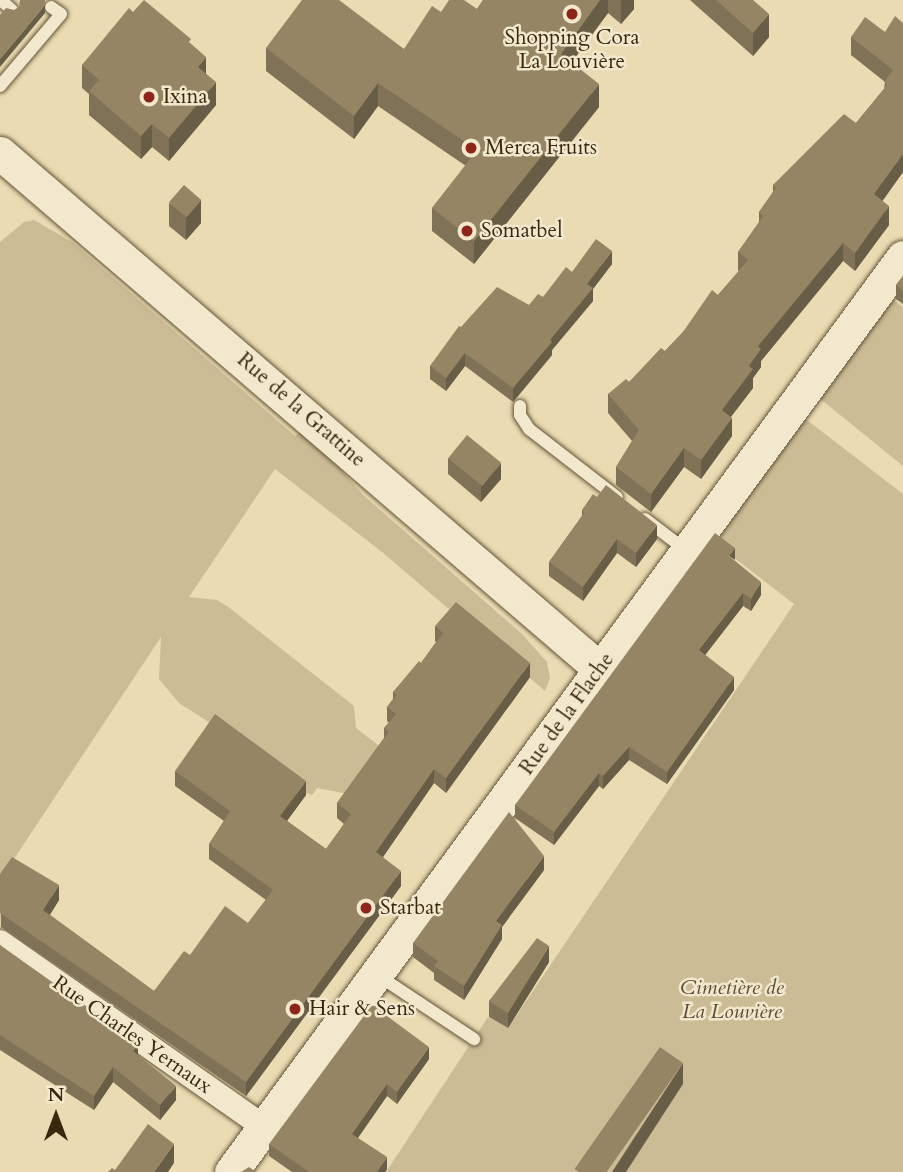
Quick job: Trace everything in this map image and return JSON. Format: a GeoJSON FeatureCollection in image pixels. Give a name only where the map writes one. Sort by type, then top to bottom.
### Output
{"type":"FeatureCollection","features":[{"type":"Feature","properties":{"kind":"street","name":"Rue de la Grattine"},"geometry":{"type":"LineString","coordinates":[[0,153],[600,669]]}},
{"type":"Feature","properties":{"kind":"street","name":"Rue de la Flache"},"geometry":{"type":"LineString","coordinates":[[231,1172],[903,257]]}},
{"type":"Feature","properties":{"kind":"street","name":"Rue Charles Yernaux"},"geometry":{"type":"LineString","coordinates":[[0,942],[264,1127]]}},
{"type":"Feature","properties":{"kind":"lane"},"geometry":{"type":"LineString","coordinates":[[0,86],[6,69],[48,16]]}},
{"type":"Feature","properties":{"kind":"lane"},"geometry":{"type":"LineString","coordinates":[[520,406],[520,415],[529,429],[687,551]]}},
{"type":"Feature","properties":{"kind":"lane"},"geometry":{"type":"LineString","coordinates":[[376,974],[474,1039]]}},
{"type":"Feature","properties":{"kind":"green space"},"geometry":{"type":"Polygon","coordinates":[[[34,220],[72,242],[295,436],[302,430],[316,441],[363,495],[522,634],[547,662],[550,678],[545,691],[382,552],[275,469],[189,597],[217,600],[227,606],[354,706],[356,728],[418,776],[348,794],[317,788],[312,795],[302,791],[235,739],[179,703],[159,679],[161,637],[0,880],[0,242],[24,222],[34,220]]]}},
{"type":"Feature","properties":{"kind":"green space"},"geometry":{"type":"Polygon","coordinates":[[[892,299],[903,307],[903,466],[818,397],[892,299]]]}},
{"type":"Feature","properties":{"kind":"green space","name":"Cimetière de La Louvière"},"geometry":{"type":"Polygon","coordinates":[[[803,417],[903,494],[903,1172],[386,1172],[488,1017],[508,1028],[794,604],[706,536],[803,417]]]}},
{"type":"Feature","properties":{"kind":"building"},"geometry":{"type":"Polygon","coordinates":[[[20,0],[45,0],[45,5],[0,59],[0,15],[6,8],[14,10],[19,7],[20,0]]]}},
{"type":"Feature","properties":{"kind":"building","name":"Ixina"},"geometry":{"type":"Polygon","coordinates":[[[144,0],[191,39],[189,42],[206,57],[198,67],[216,82],[169,138],[152,124],[141,136],[89,91],[99,80],[82,65],[129,8],[133,12],[144,0]]]}},
{"type":"Feature","properties":{"kind":"building"},"geometry":{"type":"Polygon","coordinates":[[[302,0],[339,0],[404,49],[432,6],[441,12],[449,0],[464,0],[477,9],[483,0],[600,0],[561,54],[599,84],[474,241],[432,208],[477,150],[378,83],[354,116],[266,48],[302,0]]]}},
{"type":"Feature","properties":{"kind":"building"},"geometry":{"type":"Polygon","coordinates":[[[716,0],[753,0],[769,14],[753,33],[716,0]]]}},
{"type":"Feature","properties":{"kind":"building"},"geometry":{"type":"Polygon","coordinates":[[[895,16],[903,23],[903,154],[874,194],[889,206],[855,253],[843,243],[758,346],[761,349],[749,366],[753,369],[722,410],[732,418],[701,460],[684,448],[651,494],[616,467],[639,430],[608,394],[626,379],[629,382],[661,348],[665,351],[683,332],[712,290],[718,295],[748,260],[738,252],[763,216],[759,212],[776,188],[773,185],[844,114],[856,123],[887,85],[884,82],[893,70],[851,37],[865,17],[885,32],[895,16]]]}},
{"type":"Feature","properties":{"kind":"building"},"geometry":{"type":"Polygon","coordinates":[[[184,185],[201,200],[186,217],[169,202],[184,185]]]}},
{"type":"Feature","properties":{"kind":"building"},"geometry":{"type":"Polygon","coordinates":[[[596,239],[612,251],[587,284],[593,288],[513,388],[465,353],[446,378],[430,366],[459,326],[461,327],[497,287],[529,305],[538,294],[543,297],[566,267],[572,272],[596,239]]]}},
{"type":"Feature","properties":{"kind":"building"},"geometry":{"type":"Polygon","coordinates":[[[903,276],[903,291],[896,285],[903,276]]]}},
{"type":"Feature","properties":{"kind":"building"},"geometry":{"type":"Polygon","coordinates":[[[467,435],[501,463],[482,486],[448,458],[467,435]]]}},
{"type":"Feature","properties":{"kind":"building"},"geometry":{"type":"Polygon","coordinates":[[[606,485],[657,525],[636,553],[617,539],[583,587],[549,562],[584,513],[582,510],[593,494],[597,497],[606,485]]]}},
{"type":"Feature","properties":{"kind":"building"},"geometry":{"type":"Polygon","coordinates":[[[715,533],[735,548],[729,556],[761,582],[751,599],[743,593],[699,650],[734,677],[667,772],[629,747],[603,776],[599,773],[554,832],[515,805],[715,533]]]}},
{"type":"Feature","properties":{"kind":"building"},"geometry":{"type":"Polygon","coordinates":[[[456,602],[530,663],[446,778],[434,769],[376,852],[401,871],[246,1082],[0,913],[0,874],[12,857],[59,885],[43,910],[154,991],[184,951],[190,955],[225,906],[248,923],[273,890],[209,844],[230,811],[175,771],[215,714],[306,781],[280,816],[326,849],[351,814],[337,803],[389,732],[384,728],[396,714],[387,707],[397,695],[393,692],[419,661],[421,663],[443,633],[435,626],[456,602]]]}},
{"type":"Feature","properties":{"kind":"building"},"geometry":{"type":"Polygon","coordinates":[[[509,812],[544,856],[496,921],[502,925],[464,986],[434,966],[438,961],[413,943],[509,812]]]}},
{"type":"Feature","properties":{"kind":"building"},"geometry":{"type":"Polygon","coordinates":[[[537,938],[549,946],[508,1013],[489,1001],[537,938]]]}},
{"type":"Feature","properties":{"kind":"building"},"geometry":{"type":"Polygon","coordinates":[[[0,945],[138,1043],[133,1051],[176,1086],[160,1105],[113,1067],[94,1096],[0,1035],[0,945]]]}},
{"type":"Feature","properties":{"kind":"building"},"geometry":{"type":"Polygon","coordinates":[[[372,1005],[429,1047],[397,1092],[387,1084],[352,1134],[387,1157],[377,1172],[309,1172],[269,1144],[372,1005]]]}},
{"type":"Feature","properties":{"kind":"building"},"geometry":{"type":"Polygon","coordinates":[[[660,1047],[683,1063],[607,1172],[579,1172],[575,1169],[660,1047]]]}},
{"type":"Feature","properties":{"kind":"building"},"geometry":{"type":"Polygon","coordinates":[[[148,1124],[174,1144],[154,1172],[108,1172],[112,1168],[115,1170],[148,1124]]]}},
{"type":"Feature","properties":{"kind":"building"},"geometry":{"type":"Polygon","coordinates":[[[249,1167],[256,1172],[241,1172],[249,1167]]]}},
{"type":"Feature","properties":{"kind":"place","name":"Shopping Cora La Louvière"},"geometry":{"type":"Point","coordinates":[572,14]}},
{"type":"Feature","properties":{"kind":"place","name":"Ixina"},"geometry":{"type":"Point","coordinates":[149,97]}},
{"type":"Feature","properties":{"kind":"place","name":"Merca Fruits"},"geometry":{"type":"Point","coordinates":[471,148]}},
{"type":"Feature","properties":{"kind":"place","name":"Somatbel"},"geometry":{"type":"Point","coordinates":[467,231]}},
{"type":"Feature","properties":{"kind":"place","name":"Starbat"},"geometry":{"type":"Point","coordinates":[366,908]}},
{"type":"Feature","properties":{"kind":"place","name":"Hair & Sens"},"geometry":{"type":"Point","coordinates":[295,1009]}}]}
